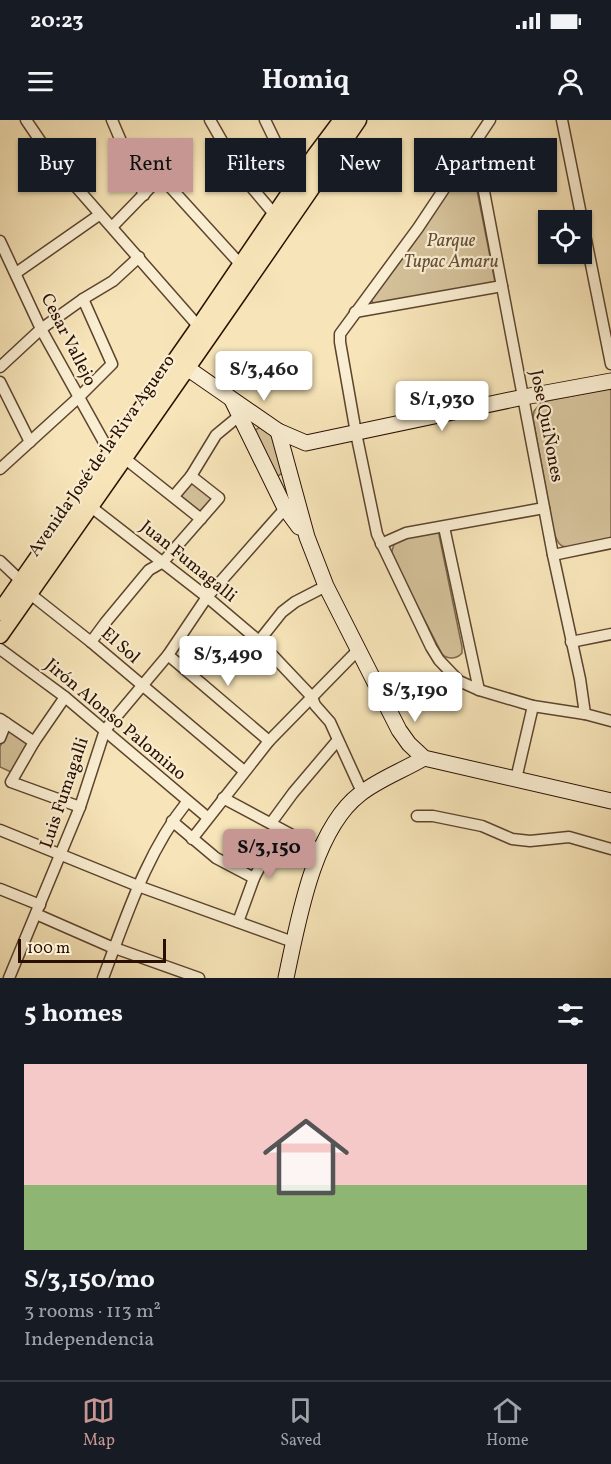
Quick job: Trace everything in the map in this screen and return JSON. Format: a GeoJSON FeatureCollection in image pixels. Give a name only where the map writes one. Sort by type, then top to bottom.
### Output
{"type":"FeatureCollection","features":[{"type":"Feature","properties":{"kind":"main road","name":"Avenida José de la Riva Aguero"},"geometry":{"type":"LineString","coordinates":[[306,170],[342,120]]}},
{"type":"Feature","properties":{"kind":"main road","name":"Avenida José de la Riva Aguero"},"geometry":{"type":"LineString","coordinates":[[0,635],[25,587],[358,120]]}},
{"type":"Feature","properties":{"kind":"main road","name":"Avenida José de la Riva Aguero"},"geometry":{"type":"LineString","coordinates":[[182,364],[199,327],[291,192]]}},
{"type":"Feature","properties":{"kind":"main road","name":"Avenida José de la Riva Aguero"},"geometry":{"type":"LineString","coordinates":[[0,612],[25,587],[90,506],[117,455]]}},
{"type":"Feature","properties":{"kind":"street"},"geometry":{"type":"LineString","coordinates":[[26,120],[56,164],[199,327]]}},
{"type":"Feature","properties":{"kind":"street"},"geometry":{"type":"LineString","coordinates":[[112,120],[144,195]]}},
{"type":"Feature","properties":{"kind":"street"},"geometry":{"type":"LineString","coordinates":[[210,120],[242,176],[275,215]]}},
{"type":"Feature","properties":{"kind":"street"},"geometry":{"type":"LineString","coordinates":[[265,120],[274,138]]}},
{"type":"Feature","properties":{"kind":"street"},"geometry":{"type":"LineString","coordinates":[[479,138],[490,120]]}},
{"type":"Feature","properties":{"kind":"street"},"geometry":{"type":"LineString","coordinates":[[562,120],[611,364]]}},
{"type":"Feature","properties":{"kind":"street"},"geometry":{"type":"LineString","coordinates":[[112,227],[147,192]]}},
{"type":"Feature","properties":{"kind":"street"},"geometry":{"type":"LineString","coordinates":[[175,192],[241,265]]}},
{"type":"Feature","properties":{"kind":"street"},"geometry":{"type":"LineString","coordinates":[[442,192],[340,334],[356,434],[381,544],[431,647],[459,681],[479,690],[533,706],[585,714],[611,721]]}},
{"type":"Feature","properties":{"kind":"street","name":"Jose QuiÑones"},"geometry":{"type":"LineString","coordinates":[[484,192],[585,714]]}},
{"type":"Feature","properties":{"kind":"street"},"geometry":{"type":"LineString","coordinates":[[16,273],[99,214]]}},
{"type":"Feature","properties":{"kind":"street","name":"Cesar Vallejo"},"geometry":{"type":"LineString","coordinates":[[0,241],[41,329],[79,397],[117,455]]}},
{"type":"Feature","properties":{"kind":"street"},"geometry":{"type":"LineString","coordinates":[[0,367],[41,329],[82,299],[113,281],[139,257]]}},
{"type":"Feature","properties":{"kind":"street"},"geometry":{"type":"LineString","coordinates":[[355,312],[502,286]]}},
{"type":"Feature","properties":{"kind":"street"},"geometry":{"type":"LineString","coordinates":[[0,469],[112,364],[82,299]]}},
{"type":"Feature","properties":{"kind":"street"},"geometry":{"type":"LineString","coordinates":[[182,364],[278,432],[306,442],[356,434],[524,397],[611,381]]}},
{"type":"Feature","properties":{"kind":"street"},"geometry":{"type":"LineString","coordinates":[[0,382],[30,442]]}},
{"type":"Feature","properties":{"kind":"street"},"geometry":{"type":"LineString","coordinates":[[231,399],[271,479],[290,503],[307,537],[326,586],[399,730],[409,744],[424,758],[611,801]]}},
{"type":"Feature","properties":{"kind":"street"},"geometry":{"type":"LineString","coordinates":[[174,496],[191,476],[216,435],[239,416]]}},
{"type":"Feature","properties":{"kind":"street"},"geometry":{"type":"LineString","coordinates":[[278,432],[290,474],[290,503]]}},
{"type":"Feature","properties":{"kind":"street"},"geometry":{"type":"LineString","coordinates":[[117,455],[174,496],[201,519]]}},
{"type":"Feature","properties":{"kind":"street"},"geometry":{"type":"LineString","coordinates":[[271,479],[282,480],[290,474]]}},
{"type":"Feature","properties":{"kind":"street"},"geometry":{"type":"LineString","coordinates":[[91,642],[149,570],[163,562],[219,498],[191,476]]}},
{"type":"Feature","properties":{"kind":"street","name":"Luis Fumagalli"},"geometry":{"type":"LineString","coordinates":[[9,978],[80,807],[105,730],[168,655],[207,597],[290,503]]}},
{"type":"Feature","properties":{"kind":"street","name":"Juan Fumagalli"},"geometry":{"type":"LineString","coordinates":[[90,506],[207,597],[259,641],[312,697],[315,705],[330,722],[362,792]]}},
{"type":"Feature","properties":{"kind":"street"},"geometry":{"type":"LineString","coordinates":[[381,544],[406,533],[544,508]]}},
{"type":"Feature","properties":{"kind":"street"},"geometry":{"type":"LineString","coordinates":[[444,526],[479,690]]}},
{"type":"Feature","properties":{"kind":"street"},"geometry":{"type":"LineString","coordinates":[[553,555],[611,543]]}},
{"type":"Feature","properties":{"kind":"street","name":"El Sol"},"geometry":{"type":"LineString","coordinates":[[0,561],[25,587],[244,771]]}},
{"type":"Feature","properties":{"kind":"street"},"geometry":{"type":"LineString","coordinates":[[259,641],[282,612],[295,602],[326,586]]}},
{"type":"Feature","properties":{"kind":"street"},"geometry":{"type":"LineString","coordinates":[[571,642],[611,633]]}},
{"type":"Feature","properties":{"kind":"street","name":"Jirón Alonso Palomino"},"geometry":{"type":"LineString","coordinates":[[0,650],[65,697],[207,818]]}},
{"type":"Feature","properties":{"kind":"street"},"geometry":{"type":"LineString","coordinates":[[192,838],[269,741],[358,650]]}},
{"type":"Feature","properties":{"kind":"street"},"geometry":{"type":"LineString","coordinates":[[168,655],[269,741]]}},
{"type":"Feature","properties":{"kind":"street"},"geometry":{"type":"LineString","coordinates":[[65,697],[34,742],[11,782],[80,807]]}},
{"type":"Feature","properties":{"kind":"street"},"geometry":{"type":"LineString","coordinates":[[516,779],[533,706]]}},
{"type":"Feature","properties":{"kind":"street"},"geometry":{"type":"LineString","coordinates":[[0,738],[3,721],[34,742]]}},
{"type":"Feature","properties":{"kind":"street"},"geometry":{"type":"LineString","coordinates":[[238,922],[275,826],[293,793],[338,741]]}},
{"type":"Feature","properties":{"kind":"street"},"geometry":{"type":"LineString","coordinates":[[284,974],[312,872],[320,850],[342,811],[362,792],[424,758]]}},
{"type":"Feature","properties":{"kind":"street"},"geometry":{"type":"LineString","coordinates":[[224,798],[320,850]]}},
{"type":"Feature","properties":{"kind":"street"},"geometry":{"type":"LineString","coordinates":[[103,978],[138,886],[171,821],[187,802]]}},
{"type":"Feature","properties":{"kind":"street"},"geometry":{"type":"LineString","coordinates":[[417,816],[433,816],[482,826],[512,838],[530,841],[569,837],[611,849]]}},
{"type":"Feature","properties":{"kind":"street"},"geometry":{"type":"LineString","coordinates":[[171,821],[216,858],[254,878]]}},
{"type":"Feature","properties":{"kind":"street"},"geometry":{"type":"LineString","coordinates":[[0,830],[138,886],[294,942]]}},
{"type":"Feature","properties":{"kind":"street"},"geometry":{"type":"LineString","coordinates":[[0,889],[115,948],[199,978]]}},
{"type":"Feature","properties":{"kind":"green space","name":"Parque Tupac Amaru"},"geometry":{"type":"Polygon","coordinates":[[[447,192],[477,192],[495,282],[374,305],[371,299],[447,192]]]}},
{"type":"Feature","properties":{"kind":"green space"},"geometry":{"type":"Polygon","coordinates":[[[611,388],[611,539],[578,546],[562,546],[554,533],[533,418],[534,411],[542,402],[611,388]]]}},
{"type":"Feature","properties":{"kind":"green space"},"geometry":{"type":"Polygon","coordinates":[[[260,427],[273,434],[283,472],[277,477],[254,431],[260,427]]]}},
{"type":"Feature","properties":{"kind":"green space"},"geometry":{"type":"Polygon","coordinates":[[[193,480],[215,499],[202,515],[178,496],[193,480]]]}},
{"type":"Feature","properties":{"kind":"green space"},"geometry":{"type":"Polygon","coordinates":[[[438,530],[462,647],[462,653],[452,658],[442,654],[391,554],[395,541],[438,530]]]}},
{"type":"Feature","properties":{"kind":"green space"},"geometry":{"type":"Polygon","coordinates":[[[7,729],[28,742],[13,773],[0,767],[0,747],[7,729]]]}}]}
